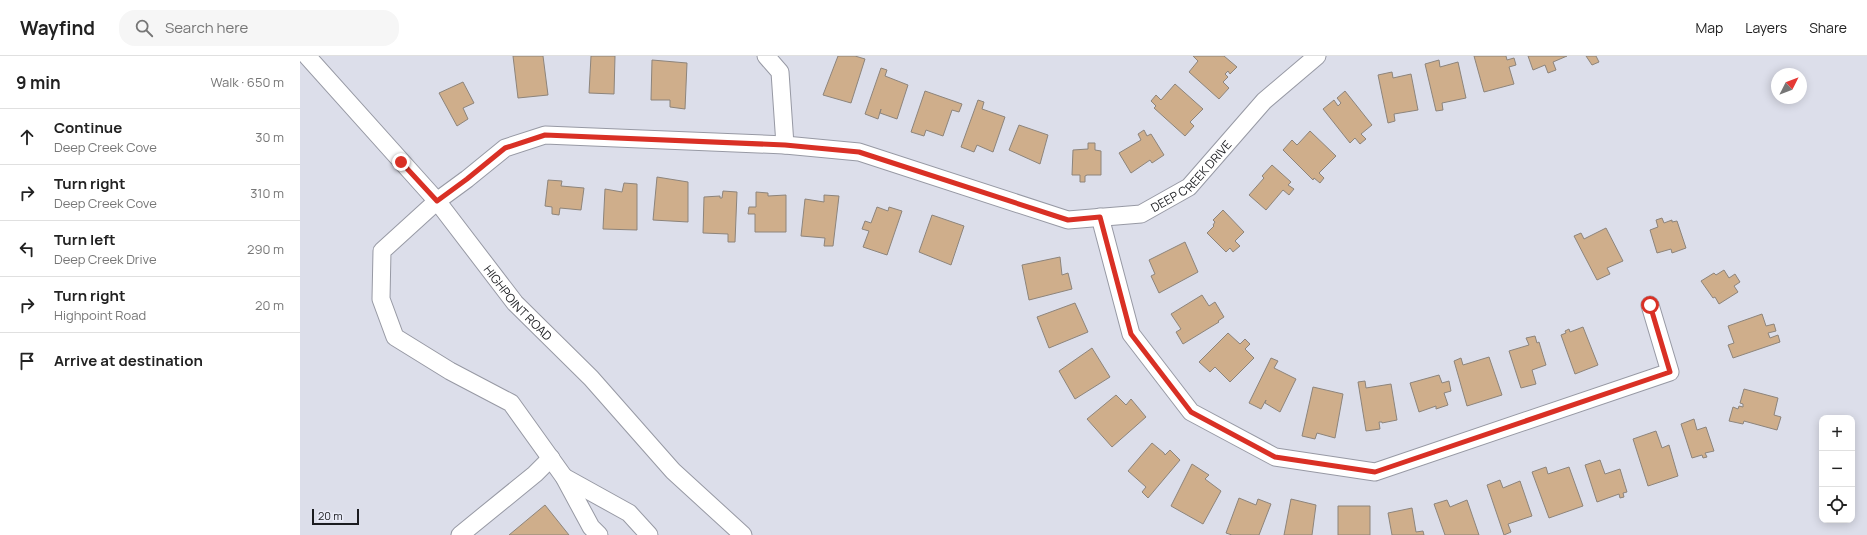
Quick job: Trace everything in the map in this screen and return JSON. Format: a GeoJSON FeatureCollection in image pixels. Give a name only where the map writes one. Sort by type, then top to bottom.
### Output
{"type":"FeatureCollection","features":[{"type":"Feature","properties":{"kind":"street","name":"HIGHPOINT ROAD"},"geometry":{"type":"LineString","coordinates":[[308,56],[437,201],[516,303],[591,378],[673,471],[743,535]]}},
{"type":"Feature","properties":{"kind":"street"},"geometry":{"type":"LineString","coordinates":[[766,56],[780,72],[785,145]]}},
{"type":"Feature","properties":{"kind":"street","name":"DEEP CREEK DRIVE"},"geometry":{"type":"LineString","coordinates":[[599,535],[591,527],[564,477],[511,403],[450,371],[395,337],[381,299],[382,251],[437,201],[505,148],[545,135],[785,145],[859,152],[1068,220],[1141,214],[1189,187],[1264,101],[1317,56]]}},
{"type":"Feature","properties":{"kind":"street"},"geometry":{"type":"LineString","coordinates":[[1100,217],[1131,334],[1191,412],[1275,457],[1375,472],[1670,372],[1650,305]]}},
{"type":"Feature","properties":{"kind":"street"},"geometry":{"type":"LineString","coordinates":[[460,535],[535,474],[551,458]]}},
{"type":"Feature","properties":{"kind":"street"},"geometry":{"type":"LineString","coordinates":[[564,477],[629,513],[649,535]]}},
{"type":"Feature","properties":{"kind":"building"},"geometry":{"type":"Polygon","coordinates":[[[513,56],[543,56],[548,95],[518,98],[513,56]]]}},
{"type":"Feature","properties":{"kind":"building"},"geometry":{"type":"Polygon","coordinates":[[[591,56],[615,56],[614,94],[589,93],[591,56]]]}},
{"type":"Feature","properties":{"kind":"building"},"geometry":{"type":"Polygon","coordinates":[[[838,56],[855,56],[865,59],[851,103],[823,95],[838,56]]]}},
{"type":"Feature","properties":{"kind":"building"},"geometry":{"type":"Polygon","coordinates":[[[1193,56],[1224,56],[1237,67],[1230,74],[1228,71],[1225,74],[1228,77],[1223,82],[1229,88],[1219,99],[1189,72],[1198,61],[1193,56]]]}},
{"type":"Feature","properties":{"kind":"building"},"geometry":{"type":"Polygon","coordinates":[[[1474,56],[1506,56],[1507,60],[1514,58],[1516,65],[1509,67],[1514,84],[1484,92],[1474,56]]]}},
{"type":"Feature","properties":{"kind":"building"},"geometry":{"type":"Polygon","coordinates":[[[1528,56],[1567,56],[1553,62],[1556,70],[1548,73],[1545,65],[1533,70],[1528,56]]]}},
{"type":"Feature","properties":{"kind":"building"},"geometry":{"type":"Polygon","coordinates":[[[1586,56],[1596,56],[1599,62],[1592,65],[1586,56]]]}},
{"type":"Feature","properties":{"kind":"building"},"geometry":{"type":"Polygon","coordinates":[[[652,60],[687,63],[685,109],[670,107],[670,100],[651,100],[652,60]]]}},
{"type":"Feature","properties":{"kind":"building"},"geometry":{"type":"Polygon","coordinates":[[[1439,60],[1440,67],[1458,62],[1466,98],[1442,103],[1443,110],[1436,111],[1425,64],[1439,60]]]}},
{"type":"Feature","properties":{"kind":"building"},"geometry":{"type":"Polygon","coordinates":[[[881,68],[887,70],[885,76],[908,85],[897,119],[880,113],[881,109],[878,119],[865,114],[881,68]]]}},
{"type":"Feature","properties":{"kind":"building"},"geometry":{"type":"Polygon","coordinates":[[[1392,72],[1393,78],[1411,74],[1418,110],[1394,114],[1395,121],[1388,123],[1378,75],[1392,72]]]}},
{"type":"Feature","properties":{"kind":"building"},"geometry":{"type":"Polygon","coordinates":[[[463,82],[474,103],[463,108],[468,119],[457,126],[439,93],[463,82]]]}},
{"type":"Feature","properties":{"kind":"building"},"geometry":{"type":"Polygon","coordinates":[[[1175,84],[1203,109],[1190,122],[1194,126],[1185,136],[1154,108],[1156,106],[1151,101],[1156,95],[1161,100],[1175,84]]]}},
{"type":"Feature","properties":{"kind":"building"},"geometry":{"type":"Polygon","coordinates":[[[925,91],[962,104],[959,112],[952,110],[943,136],[926,130],[924,136],[911,132],[925,91]]]}},
{"type":"Feature","properties":{"kind":"building"},"geometry":{"type":"Polygon","coordinates":[[[1345,91],[1372,125],[1361,134],[1366,139],[1360,144],[1355,138],[1350,143],[1323,109],[1334,100],[1338,106],[1341,103],[1337,98],[1345,91]]]}},
{"type":"Feature","properties":{"kind":"building"},"geometry":{"type":"Polygon","coordinates":[[[978,100],[984,102],[982,109],[1005,117],[993,152],[977,145],[974,152],[961,147],[978,100]]]}},
{"type":"Feature","properties":{"kind":"building"},"geometry":{"type":"Polygon","coordinates":[[[1019,125],[1048,135],[1040,164],[1009,150],[1019,125]]]}},
{"type":"Feature","properties":{"kind":"building"},"geometry":{"type":"Polygon","coordinates":[[[1144,130],[1147,136],[1151,134],[1164,155],[1152,163],[1150,160],[1131,173],[1119,153],[1141,140],[1138,134],[1144,130]]]}},
{"type":"Feature","properties":{"kind":"building"},"geometry":{"type":"Polygon","coordinates":[[[1310,131],[1336,156],[1319,173],[1324,178],[1320,183],[1314,178],[1313,180],[1283,150],[1292,140],[1297,145],[1310,131]]]}},
{"type":"Feature","properties":{"kind":"building"},"geometry":{"type":"Polygon","coordinates":[[[1088,143],[1095,143],[1095,150],[1101,151],[1101,175],[1087,175],[1085,176],[1085,182],[1080,182],[1080,175],[1072,175],[1073,150],[1088,149],[1088,143]]]}},
{"type":"Feature","properties":{"kind":"building"},"geometry":{"type":"Polygon","coordinates":[[[1272,165],[1291,182],[1288,185],[1294,189],[1289,195],[1283,190],[1266,210],[1249,195],[1264,178],[1262,176],[1272,165]]]}},
{"type":"Feature","properties":{"kind":"building"},"geometry":{"type":"Polygon","coordinates":[[[657,177],[688,182],[688,222],[653,220],[657,177]]]}},
{"type":"Feature","properties":{"kind":"building"},"geometry":{"type":"Polygon","coordinates":[[[548,180],[562,181],[561,186],[584,188],[581,210],[560,208],[559,215],[552,214],[552,207],[545,206],[548,180]]]}},
{"type":"Feature","properties":{"kind":"building"},"geometry":{"type":"Polygon","coordinates":[[[624,183],[637,184],[637,230],[603,229],[605,189],[622,192],[624,183]]]}},
{"type":"Feature","properties":{"kind":"building"},"geometry":{"type":"Polygon","coordinates":[[[723,191],[737,192],[735,242],[728,242],[728,234],[703,233],[704,197],[720,196],[720,198],[722,198],[723,191]]]}},
{"type":"Feature","properties":{"kind":"building"},"geometry":{"type":"Polygon","coordinates":[[[756,192],[768,193],[768,196],[786,195],[786,232],[755,232],[755,214],[748,214],[749,207],[756,207],[756,192]]]}},
{"type":"Feature","properties":{"kind":"building"},"geometry":{"type":"Polygon","coordinates":[[[824,195],[839,196],[833,246],[824,246],[825,238],[801,236],[805,199],[824,202],[824,195]]]}},
{"type":"Feature","properties":{"kind":"building"},"geometry":{"type":"Polygon","coordinates":[[[877,207],[888,211],[889,207],[902,211],[887,255],[863,247],[869,231],[862,229],[865,221],[871,223],[877,207]]]}},
{"type":"Feature","properties":{"kind":"building"},"geometry":{"type":"Polygon","coordinates":[[[1223,210],[1244,232],[1235,241],[1240,246],[1233,252],[1230,248],[1226,252],[1207,233],[1214,226],[1213,225],[1215,222],[1213,220],[1223,210]]]}},
{"type":"Feature","properties":{"kind":"building"},"geometry":{"type":"Polygon","coordinates":[[[932,215],[964,226],[951,265],[919,252],[932,215]]]}},
{"type":"Feature","properties":{"kind":"building"},"geometry":{"type":"Polygon","coordinates":[[[1662,218],[1664,223],[1672,220],[1672,222],[1677,221],[1686,248],[1672,253],[1671,249],[1657,253],[1650,230],[1658,227],[1656,220],[1662,218]]]}},
{"type":"Feature","properties":{"kind":"building"},"geometry":{"type":"Polygon","coordinates":[[[1606,228],[1623,261],[1607,268],[1610,274],[1597,280],[1574,236],[1581,233],[1584,239],[1606,228]]]}},
{"type":"Feature","properties":{"kind":"building"},"geometry":{"type":"Polygon","coordinates":[[[1185,242],[1198,272],[1159,293],[1151,276],[1155,274],[1149,260],[1185,242]]]}},
{"type":"Feature","properties":{"kind":"building"},"geometry":{"type":"Polygon","coordinates":[[[1060,257],[1062,275],[1068,273],[1072,289],[1029,300],[1022,265],[1060,257]]]}},
{"type":"Feature","properties":{"kind":"building"},"geometry":{"type":"Polygon","coordinates":[[[1724,270],[1729,278],[1735,274],[1740,282],[1734,286],[1738,292],[1719,304],[1701,281],[1714,273],[1716,275],[1724,270]]]}},
{"type":"Feature","properties":{"kind":"building"},"geometry":{"type":"Polygon","coordinates":[[[1202,295],[1209,306],[1215,302],[1224,317],[1218,321],[1219,322],[1183,344],[1176,332],[1181,329],[1171,314],[1202,295]]]}},
{"type":"Feature","properties":{"kind":"building"},"geometry":{"type":"Polygon","coordinates":[[[1075,303],[1088,332],[1049,348],[1037,317],[1075,303]]]}},
{"type":"Feature","properties":{"kind":"building"},"geometry":{"type":"Polygon","coordinates":[[[1762,314],[1766,326],[1774,324],[1776,331],[1768,333],[1770,338],[1778,335],[1780,342],[1733,358],[1728,345],[1734,343],[1728,326],[1762,314]]]}},
{"type":"Feature","properties":{"kind":"building"},"geometry":{"type":"Polygon","coordinates":[[[1583,327],[1598,365],[1575,374],[1561,335],[1566,333],[1565,331],[1569,329],[1570,332],[1583,327]]]}},
{"type":"Feature","properties":{"kind":"building"},"geometry":{"type":"Polygon","coordinates":[[[1228,333],[1240,344],[1245,339],[1250,344],[1245,349],[1254,358],[1230,382],[1215,367],[1210,372],[1199,362],[1228,333]]]}},
{"type":"Feature","properties":{"kind":"building"},"geometry":{"type":"Polygon","coordinates":[[[1535,336],[1537,343],[1539,342],[1546,365],[1532,370],[1536,384],[1521,388],[1509,351],[1529,345],[1526,338],[1535,336]]]}},
{"type":"Feature","properties":{"kind":"building"},"geometry":{"type":"Polygon","coordinates":[[[1092,348],[1110,377],[1075,399],[1059,371],[1092,348]]]}},
{"type":"Feature","properties":{"kind":"building"},"geometry":{"type":"Polygon","coordinates":[[[1489,357],[1502,395],[1467,406],[1454,361],[1461,358],[1463,365],[1489,357]]]}},
{"type":"Feature","properties":{"kind":"building"},"geometry":{"type":"Polygon","coordinates":[[[1271,358],[1278,361],[1274,368],[1296,379],[1280,412],[1265,403],[1266,400],[1261,409],[1249,403],[1271,358]]]}},
{"type":"Feature","properties":{"kind":"building"},"geometry":{"type":"Polygon","coordinates":[[[1439,375],[1442,383],[1449,381],[1451,391],[1444,393],[1448,405],[1436,409],[1436,406],[1419,412],[1410,383],[1439,375]]]}},
{"type":"Feature","properties":{"kind":"building"},"geometry":{"type":"Polygon","coordinates":[[[1365,381],[1366,388],[1391,384],[1397,420],[1382,423],[1379,422],[1380,429],[1366,431],[1358,382],[1365,381]]]}},
{"type":"Feature","properties":{"kind":"building"},"geometry":{"type":"Polygon","coordinates":[[[1313,387],[1343,394],[1335,438],[1317,433],[1315,439],[1302,436],[1313,387]]]}},
{"type":"Feature","properties":{"kind":"building"},"geometry":{"type":"Polygon","coordinates":[[[1744,389],[1778,398],[1774,415],[1781,417],[1777,430],[1744,421],[1743,424],[1729,421],[1733,407],[1738,409],[1739,406],[1743,407],[1743,404],[1740,403],[1744,389]]]}},
{"type":"Feature","properties":{"kind":"building"},"geometry":{"type":"Polygon","coordinates":[[[1116,395],[1126,405],[1131,399],[1146,417],[1112,447],[1087,419],[1116,395]]]}},
{"type":"Feature","properties":{"kind":"building"},"geometry":{"type":"Polygon","coordinates":[[[1694,419],[1697,430],[1706,427],[1714,451],[1705,453],[1707,457],[1703,458],[1702,455],[1692,458],[1681,424],[1694,419]]]}},
{"type":"Feature","properties":{"kind":"building"},"geometry":{"type":"Polygon","coordinates":[[[1656,431],[1662,448],[1669,445],[1678,476],[1648,486],[1633,439],[1656,431]]]}},
{"type":"Feature","properties":{"kind":"building"},"geometry":{"type":"Polygon","coordinates":[[[1152,443],[1165,455],[1170,450],[1180,460],[1148,498],[1142,492],[1146,487],[1128,471],[1152,443]]]}},
{"type":"Feature","properties":{"kind":"building"},"geometry":{"type":"Polygon","coordinates":[[[1600,460],[1605,474],[1620,469],[1627,492],[1623,493],[1624,497],[1620,498],[1619,494],[1597,502],[1585,465],[1600,460]]]}},
{"type":"Feature","properties":{"kind":"building"},"geometry":{"type":"Polygon","coordinates":[[[1192,464],[1209,475],[1205,479],[1221,491],[1203,524],[1171,506],[1192,464]]]}},
{"type":"Feature","properties":{"kind":"building"},"geometry":{"type":"Polygon","coordinates":[[[1546,467],[1548,474],[1569,467],[1583,506],[1549,518],[1532,472],[1546,467]]]}},
{"type":"Feature","properties":{"kind":"building"},"geometry":{"type":"Polygon","coordinates":[[[1500,480],[1503,488],[1520,481],[1532,516],[1508,524],[1511,532],[1504,535],[1487,485],[1500,480]]]}},
{"type":"Feature","properties":{"kind":"building"},"geometry":{"type":"Polygon","coordinates":[[[1239,498],[1256,505],[1258,499],[1271,504],[1259,535],[1232,535],[1226,533],[1239,498]]]}},
{"type":"Feature","properties":{"kind":"building"},"geometry":{"type":"Polygon","coordinates":[[[1291,499],[1316,505],[1312,535],[1284,535],[1291,499]]]}},
{"type":"Feature","properties":{"kind":"building"},"geometry":{"type":"Polygon","coordinates":[[[1447,500],[1450,507],[1467,500],[1479,535],[1445,535],[1434,504],[1447,500]]]}},
{"type":"Feature","properties":{"kind":"building"},"geometry":{"type":"Polygon","coordinates":[[[545,505],[569,535],[509,535],[545,505]]]}},
{"type":"Feature","properties":{"kind":"building"},"geometry":{"type":"Polygon","coordinates":[[[1338,506],[1370,506],[1370,535],[1338,535],[1338,506]]]}},
{"type":"Feature","properties":{"kind":"building"},"geometry":{"type":"Polygon","coordinates":[[[1412,508],[1416,532],[1423,531],[1424,535],[1392,535],[1388,513],[1412,508]]]}},
{"type":"Feature","properties":{"kind":"route"},"geometry":{"type":"LineString","coordinates":[[401,162],[437,201],[505,148],[545,135],[785,145],[859,152],[1068,220],[1100,217],[1131,334],[1191,412],[1275,457],[1375,472],[1670,372],[1650,305]]}}]}
